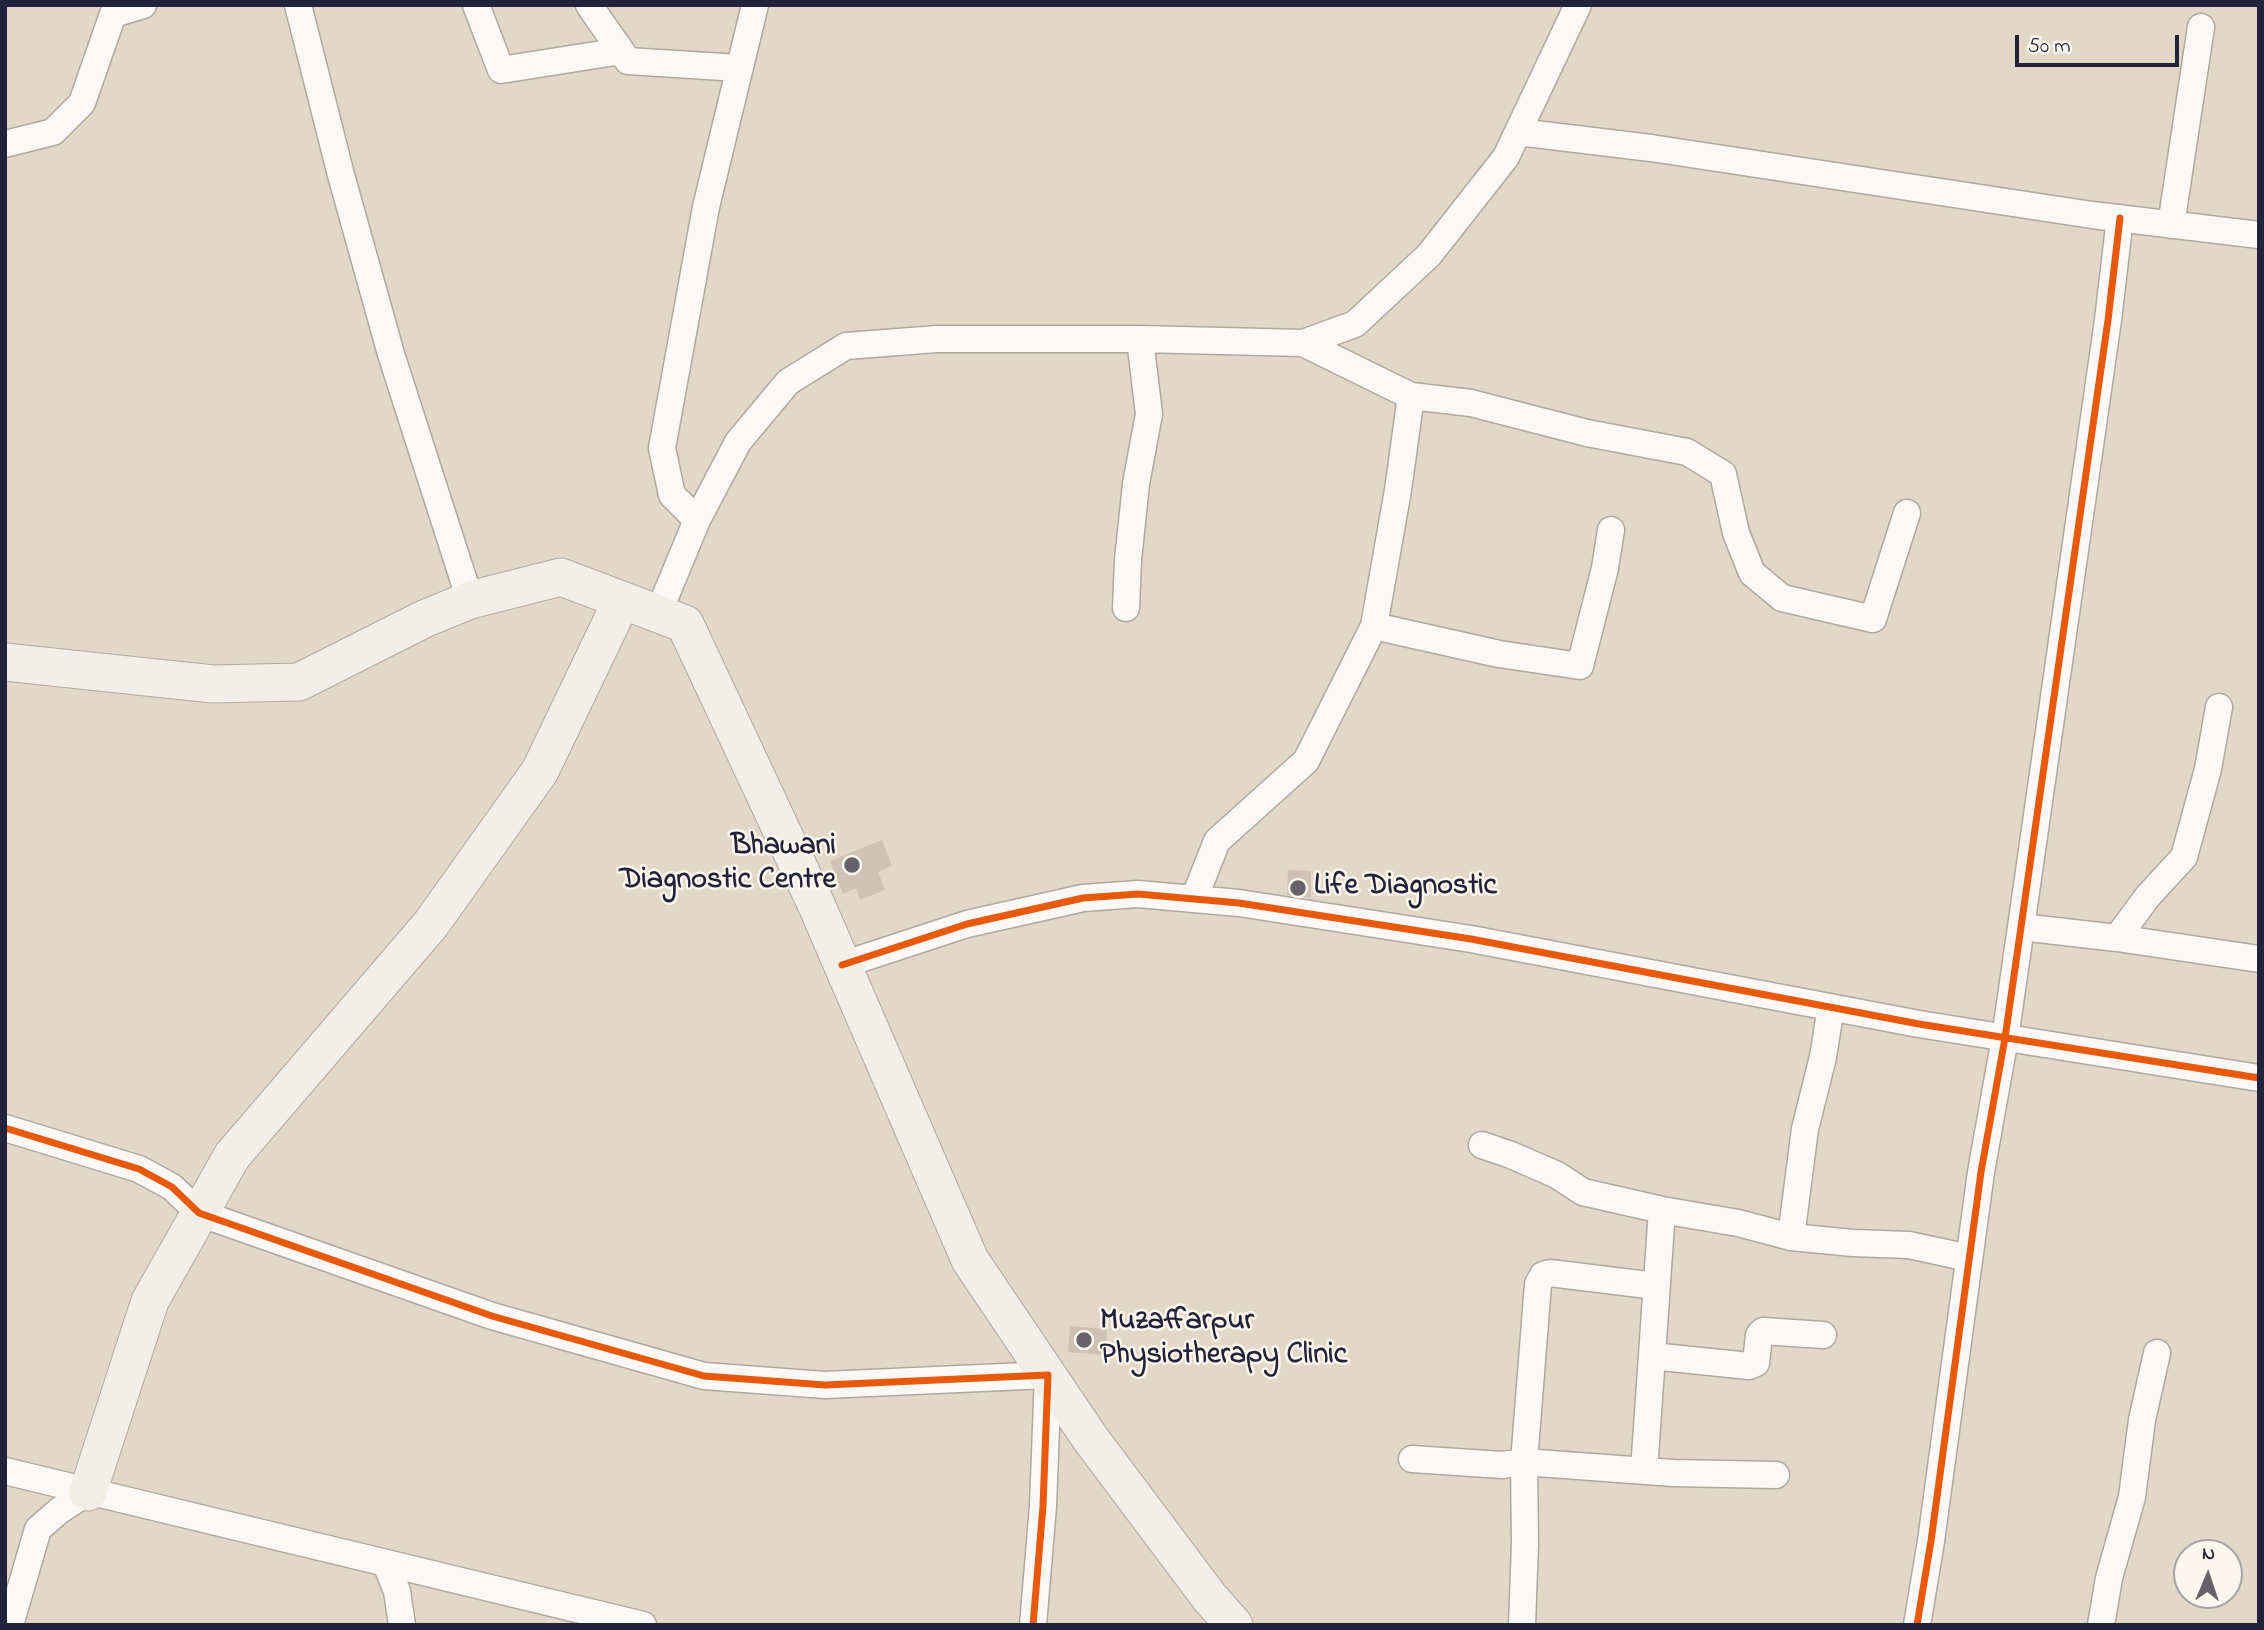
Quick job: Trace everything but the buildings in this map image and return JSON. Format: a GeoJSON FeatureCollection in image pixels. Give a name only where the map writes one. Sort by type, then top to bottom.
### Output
{"type":"FeatureCollection","features":[{"type":"Feature","properties":{"kind":"main road"},"geometry":{"type":"LineString","coordinates":[[5,662],[213,684],[299,682],[424,619],[470,600],[561,578],[685,625],[816,904],[970,1260],[1090,1438],[1210,1598],[1234,1625]]}},
{"type":"Feature","properties":{"kind":"main road"},"geometry":{"type":"LineString","coordinates":[[88,1492],[150,1301],[232,1156],[431,924],[540,771],[622,600]]}},
{"type":"Feature","properties":{"kind":"street"},"geometry":{"type":"LineString","coordinates":[[5,144],[52,132],[82,103],[113,14],[143,5]]}},
{"type":"Feature","properties":{"kind":"street"},"geometry":{"type":"LineString","coordinates":[[298,5],[341,175],[391,354],[470,600]]}},
{"type":"Feature","properties":{"kind":"street"},"geometry":{"type":"LineString","coordinates":[[476,5],[501,70],[621,51]]}},
{"type":"Feature","properties":{"kind":"street"},"geometry":{"type":"LineString","coordinates":[[589,5],[628,61],[739,68]]}},
{"type":"Feature","properties":{"kind":"street"},"geometry":{"type":"LineString","coordinates":[[697,520],[672,495],[662,448],[706,207],[755,5]]}},
{"type":"Feature","properties":{"kind":"street"},"geometry":{"type":"LineString","coordinates":[[658,614],[697,520],[738,442],[788,382],[846,346],[937,339],[1140,339],[1303,343],[1355,324],[1429,255],[1506,157],[1578,5]]}},
{"type":"Feature","properties":{"kind":"street"},"geometry":{"type":"LineString","coordinates":[[2171,225],[2201,27]]}},
{"type":"Feature","properties":{"kind":"street"},"geometry":{"type":"LineString","coordinates":[[1518,132],[1650,148],[2120,218],[2259,235]]}},
{"type":"Feature","properties":{"kind":"street"},"geometry":{"type":"LineString","coordinates":[[1917,1625],[1933,1528],[1981,1172],[2005,1038],[2108,320],[2120,218]]}},
{"type":"Feature","properties":{"kind":"street"},"geometry":{"type":"LineString","coordinates":[[1126,608],[1136,484],[1149,414],[1140,339]]}},
{"type":"Feature","properties":{"kind":"street"},"geometry":{"type":"LineString","coordinates":[[1303,343],[1411,396],[1472,403],[1587,433],[1687,452],[1723,474],[1736,533],[1752,573],[1782,598],[1873,619],[1907,513]]}},
{"type":"Feature","properties":{"kind":"street"},"geometry":{"type":"LineString","coordinates":[[1194,899],[1217,841],[1306,761],[1374,625],[1398,490],[1411,396]]}},
{"type":"Feature","properties":{"kind":"street"},"geometry":{"type":"LineString","coordinates":[[1374,625],[1499,654],[1580,666],[1605,568],[1611,530]]}},
{"type":"Feature","properties":{"kind":"street"},"geometry":{"type":"LineString","coordinates":[[2117,938],[2148,896],[2184,857],[2208,769],[2219,707]]}},
{"type":"Feature","properties":{"kind":"street"},"geometry":{"type":"LineString","coordinates":[[842,965],[967,924],[1083,898],[1138,894],[1239,903],[1471,939],[2005,1038],[2259,1078]]}},
{"type":"Feature","properties":{"kind":"street"},"geometry":{"type":"LineString","coordinates":[[2021,927],[2259,959]]}},
{"type":"Feature","properties":{"kind":"street"},"geometry":{"type":"LineString","coordinates":[[1791,1237],[1805,1129],[1824,1057],[1832,1007]]}},
{"type":"Feature","properties":{"kind":"street"},"geometry":{"type":"LineString","coordinates":[[5,1128],[139,1169],[172,1187],[199,1213],[492,1316],[704,1376],[825,1385],[1048,1375],[1043,1506],[1033,1625]]}},
{"type":"Feature","properties":{"kind":"street"},"geometry":{"type":"LineString","coordinates":[[1482,1145],[1557,1175],[1583,1192],[1662,1210],[1738,1223],[1791,1237],[1909,1245],[1969,1258]]}},
{"type":"Feature","properties":{"kind":"street"},"geometry":{"type":"LineString","coordinates":[[1644,1471],[1662,1210]]}},
{"type":"Feature","properties":{"kind":"street"},"geometry":{"type":"LineString","coordinates":[[1522,1625],[1525,1555],[1524,1462],[1538,1284],[1543,1275],[1550,1273],[1656,1286]]}},
{"type":"Feature","properties":{"kind":"street"},"geometry":{"type":"LineString","coordinates":[[1651,1356],[1749,1366],[1756,1363],[1759,1335],[1763,1331],[1823,1335]]}},
{"type":"Feature","properties":{"kind":"street"},"geometry":{"type":"LineString","coordinates":[[2101,1625],[2109,1578],[2133,1497],[2142,1420],[2157,1353]]}},
{"type":"Feature","properties":{"kind":"street"},"geometry":{"type":"LineString","coordinates":[[1412,1459],[1776,1475]]}},
{"type":"Feature","properties":{"kind":"street"},"geometry":{"type":"LineString","coordinates":[[5,1471],[643,1625]]}},
{"type":"Feature","properties":{"kind":"street"},"geometry":{"type":"LineString","coordinates":[[10,1625],[38,1529],[60,1510],[88,1492]]}},
{"type":"Feature","properties":{"kind":"street"},"geometry":{"type":"LineString","coordinates":[[386,1564],[397,1591],[402,1625]]}},
{"type":"Feature","properties":{"kind":"cycle path"},"geometry":{"type":"LineString","coordinates":[[1917,1625],[1931,1541],[1981,1172],[2005,1038],[2108,320],[2120,218]]}},
{"type":"Feature","properties":{"kind":"cycle path"},"geometry":{"type":"LineString","coordinates":[[842,965],[967,924],[1083,898],[1138,894],[1239,903],[1471,939],[1919,1024],[2259,1078]]}},
{"type":"Feature","properties":{"kind":"cycle path"},"geometry":{"type":"LineString","coordinates":[[5,1128],[139,1169],[172,1187],[199,1213],[492,1316],[704,1376],[825,1385],[1048,1375],[1043,1506],[1033,1625]]}},
{"type":"Feature","properties":{"kind":"place","name":"Bhawani Diagnostic Centre"},"geometry":{"type":"Point","coordinates":[852,865]}},
{"type":"Feature","properties":{"kind":"place","name":"Life Diagnostic"},"geometry":{"type":"Point","coordinates":[1298,888]}},
{"type":"Feature","properties":{"kind":"place","name":"Muzaffarpur Physiotherapy Clinic"},"geometry":{"type":"Point","coordinates":[1084,1340]}}]}
